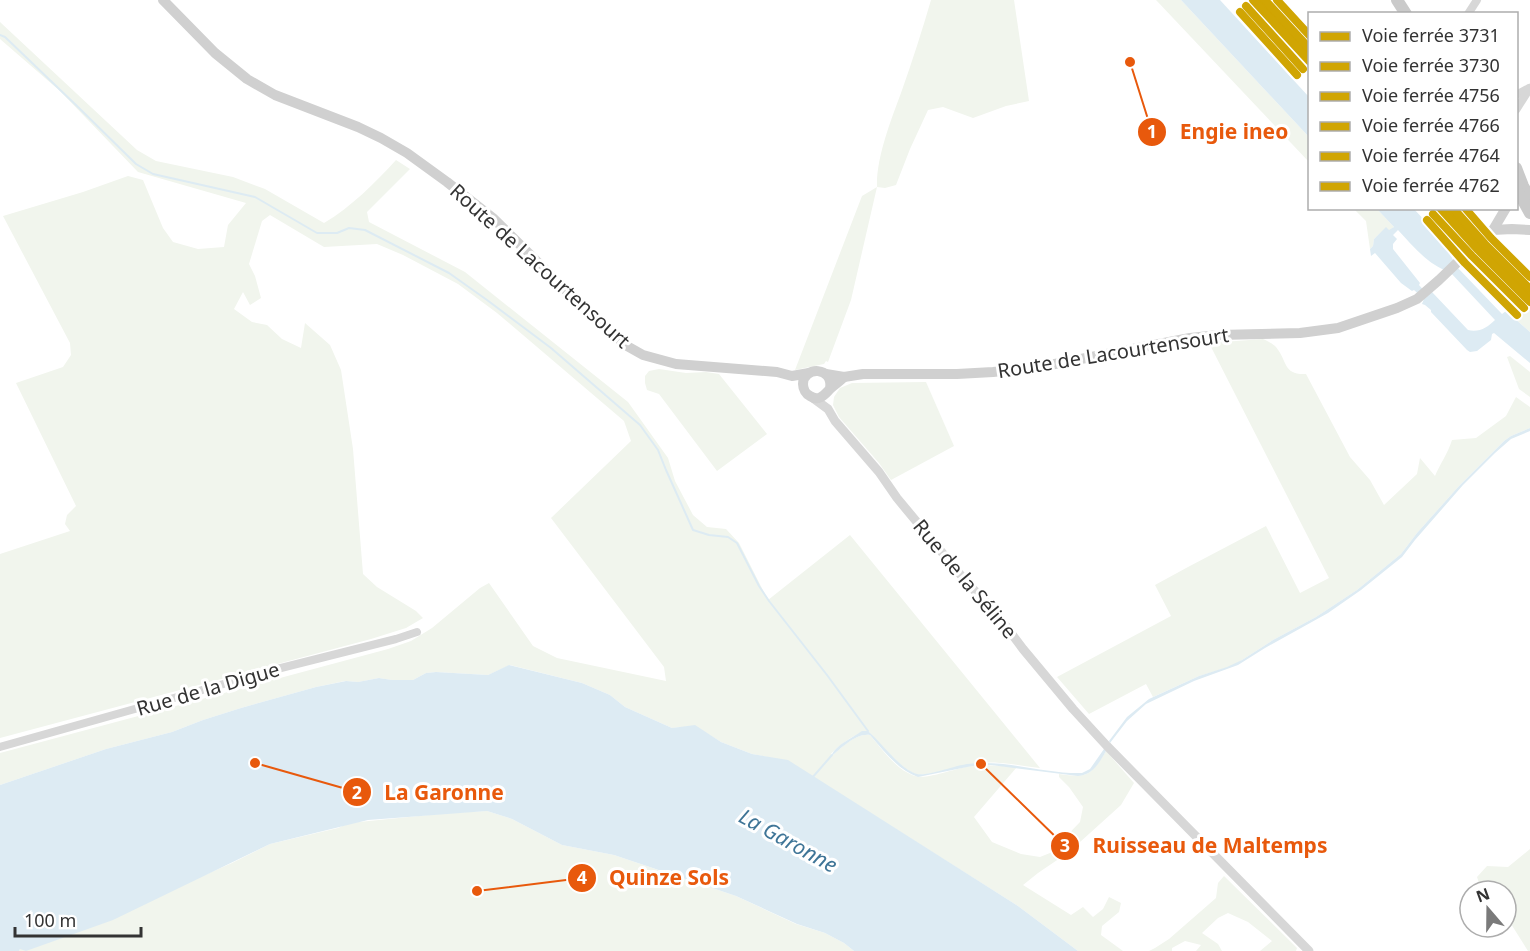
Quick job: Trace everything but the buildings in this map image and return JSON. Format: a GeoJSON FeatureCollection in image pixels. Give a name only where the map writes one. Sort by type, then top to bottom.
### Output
{"type":"FeatureCollection","features":[{"type":"Feature","properties":{"kind":"main road","name":"Route de Lacourtensourt"},"geometry":{"type":"LineString","coordinates":[[163,0],[214,53],[247,79],[275,95],[358,127],[407,153],[494,219],[599,323],[627,346],[643,355],[676,364],[759,370],[792,376],[817,371],[844,377],[863,374],[957,374],[1034,368],[1190,338],[1322,331],[1357,323],[1418,299],[1490,232],[1505,210]]}},
{"type":"Feature","properties":{"kind":"main road"},"geometry":{"type":"LineString","coordinates":[[1518,173],[1530,199]]}},
{"type":"Feature","properties":{"kind":"main road"},"geometry":{"type":"LineString","coordinates":[[1518,193],[1530,213]]}},
{"type":"Feature","properties":{"kind":"main road"},"geometry":{"type":"LineString","coordinates":[[1490,232],[1512,229],[1530,230]]}},
{"type":"Feature","properties":{"kind":"main road"},"geometry":{"type":"LineString","coordinates":[[809,374],[804,379],[809,394]]}},
{"type":"Feature","properties":{"kind":"main road"},"geometry":{"type":"LineString","coordinates":[[826,374],[830,381],[829,390]]}},
{"type":"Feature","properties":{"kind":"main road"},"geometry":{"type":"LineString","coordinates":[[792,376],[809,394],[820,398],[844,377]]}},
{"type":"Feature","properties":{"kind":"street"},"geometry":{"type":"LineString","coordinates":[[1518,107],[1530,87]]}},
{"type":"Feature","properties":{"kind":"street"},"geometry":{"type":"LineString","coordinates":[[828,409],[829,390]]}},
{"type":"Feature","properties":{"kind":"street","name":"Rue de la Séline"},"geometry":{"type":"LineString","coordinates":[[809,394],[828,409],[835,421],[861,450],[897,498],[969,585],[1005,623],[1023,649],[1073,709],[1309,951]]}},
{"type":"Feature","properties":{"kind":"street","name":"Rue de la Digue"},"geometry":{"type":"LineString","coordinates":[[0,747],[417,632]]}},
{"type":"Feature","properties":{"kind":"shaded area"},"geometry":{"type":"Polygon","coordinates":[[[931,0],[1014,0],[1029,101],[1006,106],[973,118],[943,107],[928,110],[896,185],[885,188],[877,187],[879,164],[885,139],[931,0]]]}},
{"type":"Feature","properties":{"kind":"shaded area"},"geometry":{"type":"Polygon","coordinates":[[[1156,0],[1181,0],[1308,136],[1308,161],[1156,0]]]}},
{"type":"Feature","properties":{"kind":"shaded area"},"geometry":{"type":"Polygon","coordinates":[[[0,22],[137,150],[156,161],[233,177],[265,189],[324,223],[344,210],[396,160],[410,169],[367,212],[369,222],[465,272],[628,402],[668,458],[675,481],[693,515],[707,527],[726,529],[739,543],[768,600],[850,535],[1040,768],[988,763],[973,764],[929,774],[916,774],[898,762],[868,731],[843,743],[831,754],[831,757],[854,738],[870,735],[896,764],[915,776],[926,776],[976,765],[1017,767],[974,817],[992,842],[1021,854],[1040,857],[1050,853],[1080,822],[1083,807],[1059,774],[1077,776],[1088,773],[1106,751],[1134,783],[1121,805],[1069,852],[1023,885],[1071,915],[1083,907],[1093,917],[1103,909],[1109,897],[1121,903],[1119,912],[1102,926],[1101,935],[1123,951],[1078,951],[1018,906],[788,761],[752,754],[721,742],[695,726],[672,728],[625,707],[610,695],[582,683],[510,665],[488,675],[436,672],[426,673],[413,680],[379,678],[358,682],[345,681],[316,687],[241,708],[172,732],[106,749],[0,785],[0,753],[388,649],[411,641],[432,628],[489,583],[533,646],[557,658],[666,681],[664,667],[551,518],[631,441],[624,421],[497,313],[458,284],[377,244],[324,247],[270,215],[262,221],[249,264],[261,298],[250,305],[243,292],[234,309],[252,322],[267,325],[282,339],[301,348],[305,323],[330,345],[341,370],[353,449],[363,574],[377,587],[416,611],[423,618],[406,628],[371,639],[0,738],[0,554],[70,531],[65,524],[67,515],[76,506],[16,383],[63,367],[71,355],[70,343],[3,216],[128,176],[143,180],[163,228],[173,242],[198,249],[224,247],[228,225],[246,203],[138,172],[60,91],[0,39],[0,22]]]}},
{"type":"Feature","properties":{"kind":"shaded area"},"geometry":{"type":"Polygon","coordinates":[[[877,187],[851,300],[828,362],[795,370],[862,196],[877,187]]]}},
{"type":"Feature","properties":{"kind":"shaded area"},"geometry":{"type":"Polygon","coordinates":[[[1355,210],[1378,210],[1394,227],[1389,231],[1386,228],[1374,239],[1370,249],[1366,221],[1355,210]]]}},
{"type":"Feature","properties":{"kind":"shaded area"},"geometry":{"type":"Polygon","coordinates":[[[1525,302],[1530,307],[1530,332],[1506,311],[1505,306],[1525,302]]]}},
{"type":"Feature","properties":{"kind":"shaded area"},"geometry":{"type":"Polygon","coordinates":[[[1263,339],[1276,347],[1290,370],[1306,374],[1350,457],[1370,480],[1384,505],[1417,474],[1420,458],[1435,476],[1452,440],[1476,438],[1506,416],[1516,397],[1530,407],[1530,428],[1504,441],[1459,486],[1401,554],[1357,590],[1316,617],[1232,666],[1199,676],[1153,697],[1146,684],[1089,714],[1057,677],[1171,616],[1155,585],[1266,526],[1300,593],[1329,578],[1209,343],[1263,339]]]}},
{"type":"Feature","properties":{"kind":"shaded area"},"geometry":{"type":"Polygon","coordinates":[[[1510,356],[1530,372],[1530,397],[1519,389],[1507,357],[1510,356]]]}},
{"type":"Feature","properties":{"kind":"shaded area"},"geometry":{"type":"Polygon","coordinates":[[[659,369],[719,374],[767,434],[717,471],[659,394],[647,390],[645,376],[649,371],[659,369]]]}},
{"type":"Feature","properties":{"kind":"shaded area"},"geometry":{"type":"Polygon","coordinates":[[[926,382],[954,446],[891,480],[839,417],[833,405],[834,397],[840,388],[852,383],[926,382]]]}},
{"type":"Feature","properties":{"kind":"shaded area"},"geometry":{"type":"Polygon","coordinates":[[[487,811],[512,819],[562,845],[614,855],[736,896],[796,924],[825,933],[854,951],[19,951],[56,940],[270,844],[338,828],[349,823],[487,811]]]}},
{"type":"Feature","properties":{"kind":"shaded area"},"geometry":{"type":"Polygon","coordinates":[[[1530,849],[1530,951],[1518,935],[1518,879],[1478,879],[1477,877],[1487,866],[1508,867],[1530,849]]]}},
{"type":"Feature","properties":{"kind":"shaded area"},"geometry":{"type":"Polygon","coordinates":[[[1224,876],[1297,948],[1296,951],[1260,951],[1272,941],[1248,922],[1228,913],[1218,918],[1202,933],[1218,944],[1222,951],[1196,951],[1201,945],[1185,941],[1172,948],[1172,951],[1149,951],[1169,939],[1216,898],[1218,883],[1224,876]]]}},
{"type":"Feature","properties":{"kind":"water"},"geometry":{"type":"Polygon","coordinates":[[[1181,0],[1220,0],[1308,96],[1308,136],[1181,0]]]}},
{"type":"Feature","properties":{"kind":"water"},"geometry":{"type":"Polygon","coordinates":[[[1378,210],[1415,210],[1441,238],[1457,267],[1502,314],[1506,311],[1530,332],[1530,363],[1494,333],[1491,340],[1477,351],[1467,350],[1431,310],[1422,304],[1424,299],[1401,283],[1375,253],[1371,256],[1370,249],[1374,239],[1386,227],[1389,230],[1394,227],[1378,210]],[[1398,230],[1393,235],[1397,239],[1393,244],[1393,249],[1420,283],[1419,285],[1428,295],[1432,292],[1468,330],[1483,329],[1495,320],[1450,272],[1435,265],[1398,230]]]}},
{"type":"Feature","properties":{"kind":"water"},"geometry":{"type":"Polygon","coordinates":[[[1530,428],[1530,431],[1511,439],[1495,453],[1463,485],[1402,557],[1361,590],[1328,613],[1238,665],[1194,681],[1146,704],[1127,721],[1110,743],[1109,741],[1127,717],[1149,699],[1199,676],[1242,660],[1357,590],[1401,554],[1459,486],[1504,441],[1530,428]]]}},
{"type":"Feature","properties":{"kind":"water"},"geometry":{"type":"Polygon","coordinates":[[[509,665],[582,683],[610,695],[625,707],[672,728],[695,725],[721,742],[752,754],[788,760],[1018,906],[1078,951],[854,951],[825,933],[797,924],[736,896],[614,855],[562,845],[512,819],[487,811],[368,820],[270,844],[113,920],[26,951],[20,949],[19,951],[0,951],[0,785],[106,749],[172,732],[241,708],[316,687],[379,678],[413,680],[426,673],[436,672],[488,675],[509,665]]]}},
{"type":"Feature","properties":{"kind":"water"},"geometry":{"type":"Polygon","coordinates":[[[862,731],[868,731],[898,762],[917,774],[928,774],[967,764],[982,763],[1082,773],[1090,769],[1104,749],[1106,751],[1092,771],[1078,776],[991,765],[972,766],[918,777],[898,765],[870,735],[859,736],[831,757],[839,746],[862,731]]]}},
{"type":"Feature","properties":{"kind":"waterway"},"geometry":{"type":"LineString","coordinates":[[0,35],[5,37],[136,164],[153,174],[255,197],[317,233],[337,233],[349,228],[365,230],[449,273],[551,348],[640,425],[658,450],[693,530],[728,537],[737,543],[769,601],[868,731]]}},
{"type":"Feature","properties":{"kind":"waterway"},"geometry":{"type":"LineString","coordinates":[[812,778],[832,755]]}},
{"type":"Feature","properties":{"kind":"rail line","name":"3730"},"geometry":{"type":"LineString","coordinates":[[1253,0],[1308,60]]}},
{"type":"Feature","properties":{"kind":"rail line","name":"3731"},"geometry":{"type":"LineString","coordinates":[[1260,0],[1308,53]]}},
{"type":"Feature","properties":{"kind":"rail line","name":"4766"},"geometry":{"type":"LineString","coordinates":[[1265,0],[1308,47]]}},
{"type":"Feature","properties":{"kind":"rail line","name":"4762"},"geometry":{"type":"LineString","coordinates":[[1277,0],[1308,34]]}},
{"type":"Feature","properties":{"kind":"rail line","name":"4756"},"geometry":{"type":"LineString","coordinates":[[1246,6],[1303,69]]}},
{"type":"Feature","properties":{"kind":"rail line","name":"4764"},"geometry":{"type":"LineString","coordinates":[[1240,12],[1297,75]]}},
{"type":"Feature","properties":{"kind":"rail line","name":"3730"},"geometry":{"type":"LineString","coordinates":[[1442,210],[1530,302]]}},
{"type":"Feature","properties":{"kind":"rail line","name":"3731"},"geometry":{"type":"LineString","coordinates":[[1448,210],[1468,234],[1530,296]]}},
{"type":"Feature","properties":{"kind":"rail line","name":"4766"},"geometry":{"type":"LineString","coordinates":[[1455,210],[1530,289]]}},
{"type":"Feature","properties":{"kind":"rail line","name":"4762"},"geometry":{"type":"LineString","coordinates":[[1467,210],[1530,277]]}},
{"type":"Feature","properties":{"kind":"rail line","name":"4756"},"geometry":{"type":"LineString","coordinates":[[1433,214],[1524,308]]}},
{"type":"Feature","properties":{"kind":"rail line","name":"4764"},"geometry":{"type":"LineString","coordinates":[[1427,220],[1465,263],[1517,315]]}},
{"type":"Feature","properties":{"kind":"place","name":"Engie ineo"},"geometry":{"type":"Point","coordinates":[1130,62]}},
{"type":"Feature","properties":{"kind":"place","name":"La Garonne"},"geometry":{"type":"Point","coordinates":[255,763]}},
{"type":"Feature","properties":{"kind":"place","name":"Ruisseau de Maltemps"},"geometry":{"type":"Point","coordinates":[981,764]}},
{"type":"Feature","properties":{"kind":"place","name":"Quinze Sols"},"geometry":{"type":"Point","coordinates":[477,891]}}]}
